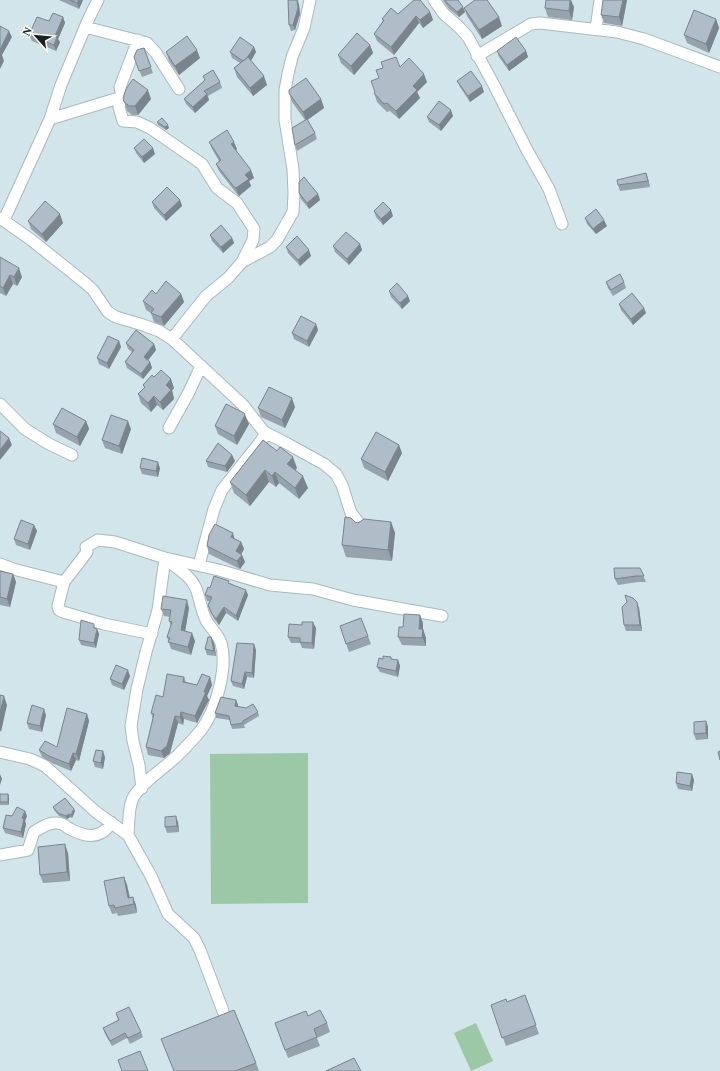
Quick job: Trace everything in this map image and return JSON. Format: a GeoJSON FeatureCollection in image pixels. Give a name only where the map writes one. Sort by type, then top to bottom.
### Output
{"type":"FeatureCollection","features":[{"type":"Feature","properties":{"kind":"street"},"geometry":{"type":"LineString","coordinates":[[98,0],[61,85],[50,120],[2,219],[84,282],[93,290],[108,312],[116,317],[159,331],[172,339],[243,405],[264,432],[286,442],[324,464],[336,474],[342,485],[351,513],[362,527]]}},
{"type":"Feature","properties":{"kind":"street"},"geometry":{"type":"LineString","coordinates":[[242,262],[270,247],[277,240],[293,212],[293,169],[285,120],[285,90],[292,57],[304,28],[310,0]]}},
{"type":"Feature","properties":{"kind":"street"},"geometry":{"type":"LineString","coordinates":[[434,0],[444,14],[468,37],[523,144],[546,184],[562,224]]}},
{"type":"Feature","properties":{"kind":"street"},"geometry":{"type":"LineString","coordinates":[[596,29],[600,0]]}},
{"type":"Feature","properties":{"kind":"street"},"geometry":{"type":"LineString","coordinates":[[477,56],[536,23],[609,30],[629,35],[720,67]]}},
{"type":"Feature","properties":{"kind":"street"},"geometry":{"type":"LineString","coordinates":[[85,27],[147,43],[156,53],[179,89]]}},
{"type":"Feature","properties":{"kind":"street"},"geometry":{"type":"LineString","coordinates":[[138,40],[120,88],[122,97],[119,107],[123,121],[137,122],[150,128],[202,164],[217,188],[236,203],[254,229],[254,236],[251,246],[242,262],[228,278],[206,296],[172,339]]}},
{"type":"Feature","properties":{"kind":"street"},"geometry":{"type":"LineString","coordinates":[[50,120],[122,97]]}},
{"type":"Feature","properties":{"kind":"street"},"geometry":{"type":"LineString","coordinates":[[169,428],[189,392],[201,366]]}},
{"type":"Feature","properties":{"kind":"street"},"geometry":{"type":"LineString","coordinates":[[0,404],[25,429],[49,444],[72,455]]}},
{"type":"Feature","properties":{"kind":"street"},"geometry":{"type":"LineString","coordinates":[[199,565],[214,509],[222,490],[264,436],[264,432]]}},
{"type":"Feature","properties":{"kind":"street"},"geometry":{"type":"LineString","coordinates":[[152,634],[104,624],[59,610],[58,606],[64,582],[87,552],[86,547],[98,540],[115,542],[165,558],[199,565],[270,585],[313,589],[353,600],[442,616]]}},
{"type":"Feature","properties":{"kind":"street"},"geometry":{"type":"LineString","coordinates":[[142,788],[131,726],[137,690],[158,610],[165,558]]}},
{"type":"Feature","properties":{"kind":"street"},"geometry":{"type":"LineString","coordinates":[[128,835],[131,803],[134,796],[150,778],[179,754],[201,730],[211,712],[223,674],[224,657],[221,642],[216,632],[206,620],[191,580],[165,558]]}},
{"type":"Feature","properties":{"kind":"street"},"geometry":{"type":"LineString","coordinates":[[0,564],[20,571],[64,582]]}},
{"type":"Feature","properties":{"kind":"street"},"geometry":{"type":"LineString","coordinates":[[0,752],[30,759],[45,766],[96,812],[128,835],[151,876],[168,914],[194,938],[223,1011]]}},
{"type":"Feature","properties":{"kind":"street"},"geometry":{"type":"LineString","coordinates":[[0,855],[28,850],[34,832],[50,824],[60,823],[76,832],[92,836],[106,830],[111,822]]}},
{"type":"Feature","properties":{"kind":"green space"},"geometry":{"type":"Polygon","coordinates":[[[308,753],[308,903],[211,904],[210,754],[308,753]]]}},
{"type":"Feature","properties":{"kind":"green space"},"geometry":{"type":"Polygon","coordinates":[[[476,1023],[493,1061],[471,1071],[454,1033],[476,1023]]]}},
{"type":"Feature","properties":{"kind":"building"},"geometry":{"type":"Polygon","coordinates":[[[70,0],[79,0],[77,3],[70,0]]]}},
{"type":"Feature","properties":{"kind":"building"},"geometry":{"type":"Polygon","coordinates":[[[288,0],[297,0],[298,8],[293,25],[289,25],[288,0]]]}},
{"type":"Feature","properties":{"kind":"building"},"geometry":{"type":"Polygon","coordinates":[[[414,0],[420,0],[430,12],[420,20],[416,16],[391,47],[374,34],[384,20],[382,19],[391,8],[398,14],[414,0]]]}},
{"type":"Feature","properties":{"kind":"building"},"geometry":{"type":"Polygon","coordinates":[[[445,0],[458,0],[463,7],[457,12],[445,0]]]}},
{"type":"Feature","properties":{"kind":"building"},"geometry":{"type":"Polygon","coordinates":[[[475,0],[487,0],[499,17],[479,30],[464,8],[475,0]]]}},
{"type":"Feature","properties":{"kind":"building"},"geometry":{"type":"Polygon","coordinates":[[[546,0],[570,0],[569,11],[545,8],[546,0]]]}},
{"type":"Feature","properties":{"kind":"building"},"geometry":{"type":"Polygon","coordinates":[[[603,0],[623,0],[619,17],[601,15],[603,0]]]}},
{"type":"Feature","properties":{"kind":"building"},"geometry":{"type":"Polygon","coordinates":[[[694,10],[716,19],[706,44],[684,35],[694,10]]]}},
{"type":"Feature","properties":{"kind":"building"},"geometry":{"type":"Polygon","coordinates":[[[53,13],[63,17],[55,36],[57,37],[54,45],[29,35],[37,17],[49,21],[53,13]]]}},
{"type":"Feature","properties":{"kind":"building"},"geometry":{"type":"Polygon","coordinates":[[[0,26],[9,31],[0,50],[0,26]]]}},
{"type":"Feature","properties":{"kind":"building"},"geometry":{"type":"Polygon","coordinates":[[[357,33],[370,45],[351,66],[338,55],[357,33]]]}},
{"type":"Feature","properties":{"kind":"building"},"geometry":{"type":"Polygon","coordinates":[[[187,36],[197,50],[175,66],[166,52],[187,36]]]}},
{"type":"Feature","properties":{"kind":"building"},"geometry":{"type":"Polygon","coordinates":[[[240,37],[254,47],[247,58],[243,61],[230,52],[240,37]]]}},
{"type":"Feature","properties":{"kind":"building"},"geometry":{"type":"Polygon","coordinates":[[[516,37],[526,51],[507,65],[497,51],[516,37]]]}},
{"type":"Feature","properties":{"kind":"building"},"geometry":{"type":"Polygon","coordinates":[[[144,48],[151,67],[139,71],[134,57],[137,50],[144,48]]]}},
{"type":"Feature","properties":{"kind":"building"},"geometry":{"type":"Polygon","coordinates":[[[248,57],[264,76],[250,88],[234,68],[248,57]]]}},
{"type":"Feature","properties":{"kind":"building"},"geometry":{"type":"Polygon","coordinates":[[[396,57],[400,67],[409,58],[424,74],[413,86],[417,90],[396,111],[387,103],[384,104],[374,93],[375,92],[371,81],[379,78],[376,70],[383,68],[381,62],[396,57]]]}},
{"type":"Feature","properties":{"kind":"building"},"geometry":{"type":"Polygon","coordinates":[[[213,70],[220,82],[204,91],[207,94],[193,107],[184,99],[205,80],[203,76],[213,70]]]}},
{"type":"Feature","properties":{"kind":"building"},"geometry":{"type":"Polygon","coordinates":[[[471,71],[482,86],[468,96],[457,81],[471,71]]]}},
{"type":"Feature","properties":{"kind":"building"},"geometry":{"type":"Polygon","coordinates":[[[306,78],[321,99],[303,112],[289,93],[289,90],[306,78]]]}},
{"type":"Feature","properties":{"kind":"building"},"geometry":{"type":"Polygon","coordinates":[[[133,79],[148,90],[135,106],[129,106],[124,102],[123,98],[126,89],[133,79]]]}},
{"type":"Feature","properties":{"kind":"building"},"geometry":{"type":"Polygon","coordinates":[[[439,101],[451,110],[439,125],[427,117],[439,101]]]}},
{"type":"Feature","properties":{"kind":"building"},"geometry":{"type":"Polygon","coordinates":[[[162,118],[168,125],[165,127],[157,122],[162,118]]]}},
{"type":"Feature","properties":{"kind":"building"},"geometry":{"type":"Polygon","coordinates":[[[307,119],[315,133],[295,145],[292,128],[307,119]]]}},
{"type":"Feature","properties":{"kind":"building"},"geometry":{"type":"Polygon","coordinates":[[[227,130],[234,142],[231,144],[251,170],[245,175],[249,179],[236,188],[216,164],[221,160],[209,142],[227,130]]]}},
{"type":"Feature","properties":{"kind":"building"},"geometry":{"type":"Polygon","coordinates":[[[144,139],[153,148],[142,157],[134,148],[144,139]]]}},
{"type":"Feature","properties":{"kind":"building"},"geometry":{"type":"Polygon","coordinates":[[[646,173],[648,181],[618,185],[617,180],[646,173]]]}},
{"type":"Feature","properties":{"kind":"building"},"geometry":{"type":"Polygon","coordinates":[[[304,177],[318,194],[307,203],[299,193],[299,182],[304,177]]]}},
{"type":"Feature","properties":{"kind":"building"},"geometry":{"type":"Polygon","coordinates":[[[167,187],[180,200],[164,215],[152,202],[167,187]]]}},
{"type":"Feature","properties":{"kind":"building"},"geometry":{"type":"Polygon","coordinates":[[[45,201],[60,214],[42,234],[28,221],[45,201]]]}},
{"type":"Feature","properties":{"kind":"building"},"geometry":{"type":"Polygon","coordinates":[[[383,202],[391,210],[381,219],[374,211],[383,202]]]}},
{"type":"Feature","properties":{"kind":"building"},"geometry":{"type":"Polygon","coordinates":[[[596,209],[604,220],[593,229],[585,218],[596,209]]]}},
{"type":"Feature","properties":{"kind":"building"},"geometry":{"type":"Polygon","coordinates":[[[221,225],[232,238],[221,247],[210,235],[221,225]]]}},
{"type":"Feature","properties":{"kind":"building"},"geometry":{"type":"Polygon","coordinates":[[[346,232],[360,244],[347,259],[333,246],[346,232]]]}},
{"type":"Feature","properties":{"kind":"building"},"geometry":{"type":"Polygon","coordinates":[[[297,236],[309,250],[298,260],[286,247],[297,236]]]}},
{"type":"Feature","properties":{"kind":"building"},"geometry":{"type":"Polygon","coordinates":[[[0,257],[19,268],[14,277],[10,275],[3,288],[0,286],[0,257]]]}},
{"type":"Feature","properties":{"kind":"building"},"geometry":{"type":"Polygon","coordinates":[[[620,274],[624,282],[611,290],[606,282],[620,274]]]}},
{"type":"Feature","properties":{"kind":"building"},"geometry":{"type":"Polygon","coordinates":[[[166,281],[181,294],[161,317],[151,313],[154,309],[143,301],[152,290],[156,294],[166,281]]]}},
{"type":"Feature","properties":{"kind":"building"},"geometry":{"type":"Polygon","coordinates":[[[397,283],[408,296],[400,303],[389,291],[397,283]]]}},
{"type":"Feature","properties":{"kind":"building"},"geometry":{"type":"Polygon","coordinates":[[[632,293],[644,308],[631,319],[619,304],[632,293]]]}},
{"type":"Feature","properties":{"kind":"building"},"geometry":{"type":"Polygon","coordinates":[[[301,316],[316,324],[307,341],[292,333],[301,316]]]}},
{"type":"Feature","properties":{"kind":"building"},"geometry":{"type":"Polygon","coordinates":[[[136,330],[154,344],[144,357],[150,362],[141,374],[125,362],[134,350],[126,343],[136,330]]]}},
{"type":"Feature","properties":{"kind":"building"},"geometry":{"type":"Polygon","coordinates":[[[108,336],[119,341],[107,363],[97,358],[108,336]]]}},
{"type":"Feature","properties":{"kind":"building"},"geometry":{"type":"Polygon","coordinates":[[[161,370],[171,379],[166,385],[171,390],[160,402],[154,396],[148,403],[138,394],[145,387],[143,385],[152,375],[154,377],[161,370]]]}},
{"type":"Feature","properties":{"kind":"building"},"geometry":{"type":"Polygon","coordinates":[[[269,387],[292,398],[282,420],[258,408],[269,387]]]}},
{"type":"Feature","properties":{"kind":"building"},"geometry":{"type":"Polygon","coordinates":[[[226,404],[244,413],[245,415],[234,436],[215,426],[226,404]]]}},
{"type":"Feature","properties":{"kind":"building"},"geometry":{"type":"Polygon","coordinates":[[[62,408],[86,421],[77,437],[53,424],[62,408]]]}},
{"type":"Feature","properties":{"kind":"building"},"geometry":{"type":"Polygon","coordinates":[[[111,415],[128,421],[119,446],[102,440],[111,415]]]}},
{"type":"Feature","properties":{"kind":"building"},"geometry":{"type":"Polygon","coordinates":[[[0,431],[9,438],[0,450],[0,431]]]}},
{"type":"Feature","properties":{"kind":"building"},"geometry":{"type":"Polygon","coordinates":[[[376,432],[399,445],[385,472],[361,459],[376,432]]]}},
{"type":"Feature","properties":{"kind":"building"},"geometry":{"type":"Polygon","coordinates":[[[263,440],[277,451],[280,447],[293,457],[287,464],[303,476],[295,488],[275,472],[272,476],[265,470],[246,495],[230,482],[263,440]]]}},
{"type":"Feature","properties":{"kind":"building"},"geometry":{"type":"Polygon","coordinates":[[[218,443],[232,455],[225,466],[206,461],[218,443]]]}},
{"type":"Feature","properties":{"kind":"building"},"geometry":{"type":"Polygon","coordinates":[[[142,458],[158,462],[156,471],[140,468],[142,458]]]}},
{"type":"Feature","properties":{"kind":"building"},"geometry":{"type":"Polygon","coordinates":[[[345,517],[351,518],[358,523],[364,519],[391,522],[388,550],[342,545],[345,517]]]}},
{"type":"Feature","properties":{"kind":"building"},"geometry":{"type":"Polygon","coordinates":[[[21,520],[34,525],[28,544],[14,539],[21,520]]]}},
{"type":"Feature","properties":{"kind":"building"},"geometry":{"type":"Polygon","coordinates":[[[215,524],[233,533],[231,537],[241,542],[236,551],[242,555],[237,561],[207,546],[209,535],[215,524]]]}},
{"type":"Feature","properties":{"kind":"building"},"geometry":{"type":"Polygon","coordinates":[[[614,568],[640,568],[644,576],[615,579],[614,568]]]}},
{"type":"Feature","properties":{"kind":"building"},"geometry":{"type":"Polygon","coordinates":[[[0,571],[13,574],[7,599],[0,597],[0,571]]]}},
{"type":"Feature","properties":{"kind":"building"},"geometry":{"type":"Polygon","coordinates":[[[214,576],[229,581],[228,583],[246,590],[236,616],[224,607],[216,619],[212,614],[208,605],[212,597],[205,595],[208,587],[210,588],[214,576]]]}},
{"type":"Feature","properties":{"kind":"building"},"geometry":{"type":"Polygon","coordinates":[[[625,595],[633,598],[637,602],[640,625],[624,625],[622,607],[627,602],[625,595]]]}},
{"type":"Feature","properties":{"kind":"building"},"geometry":{"type":"Polygon","coordinates":[[[163,596],[187,600],[181,630],[192,633],[188,647],[168,642],[170,638],[167,637],[172,622],[169,621],[171,610],[161,609],[163,596]]]}},
{"type":"Feature","properties":{"kind":"building"},"geometry":{"type":"Polygon","coordinates":[[[404,614],[420,615],[419,629],[423,629],[422,638],[398,637],[399,627],[403,627],[404,614]]]}},
{"type":"Feature","properties":{"kind":"building"},"geometry":{"type":"Polygon","coordinates":[[[361,618],[368,636],[346,644],[340,626],[361,618]]]}},
{"type":"Feature","properties":{"kind":"building"},"geometry":{"type":"Polygon","coordinates":[[[81,620],[94,624],[94,628],[97,629],[94,643],[79,640],[81,620]]]}},
{"type":"Feature","properties":{"kind":"building"},"geometry":{"type":"Polygon","coordinates":[[[302,622],[313,622],[312,643],[300,642],[300,638],[288,637],[289,624],[302,625],[302,622]]]}},
{"type":"Feature","properties":{"kind":"building"},"geometry":{"type":"Polygon","coordinates":[[[208,637],[211,637],[214,651],[205,649],[208,637]]]}},
{"type":"Feature","properties":{"kind":"building"},"geometry":{"type":"Polygon","coordinates":[[[237,643],[254,644],[252,673],[245,672],[242,684],[231,681],[237,643]]]}},
{"type":"Feature","properties":{"kind":"building"},"geometry":{"type":"Polygon","coordinates":[[[383,656],[398,660],[396,671],[377,667],[379,658],[383,659],[383,656]]]}},
{"type":"Feature","properties":{"kind":"building"},"geometry":{"type":"Polygon","coordinates":[[[116,665],[128,670],[122,684],[110,679],[116,665]]]}},
{"type":"Feature","properties":{"kind":"building"},"geometry":{"type":"Polygon","coordinates":[[[167,674],[184,677],[183,682],[197,685],[202,674],[210,677],[204,692],[206,692],[195,716],[181,712],[180,717],[175,716],[167,746],[161,751],[146,747],[154,714],[151,713],[156,695],[163,697],[167,674]]]}},
{"type":"Feature","properties":{"kind":"building"},"geometry":{"type":"Polygon","coordinates":[[[0,695],[4,696],[0,713],[0,695]]]}},
{"type":"Feature","properties":{"kind":"building"},"geometry":{"type":"Polygon","coordinates":[[[221,697],[236,700],[235,706],[246,708],[253,704],[258,712],[243,721],[243,723],[231,725],[229,716],[215,713],[221,697]]]}},
{"type":"Feature","properties":{"kind":"building"},"geometry":{"type":"Polygon","coordinates":[[[32,705],[44,709],[40,726],[27,723],[32,705]]]}},
{"type":"Feature","properties":{"kind":"building"},"geometry":{"type":"Polygon","coordinates":[[[67,708],[87,714],[76,754],[73,753],[69,764],[49,756],[39,750],[45,741],[57,747],[67,708]]]}},
{"type":"Feature","properties":{"kind":"building"},"geometry":{"type":"Polygon","coordinates":[[[706,721],[706,733],[694,734],[694,722],[706,721]]]}},
{"type":"Feature","properties":{"kind":"building"},"geometry":{"type":"Polygon","coordinates":[[[96,750],[103,751],[101,763],[93,761],[96,750]]]}},
{"type":"Feature","properties":{"kind":"building"},"geometry":{"type":"Polygon","coordinates":[[[677,772],[692,774],[690,786],[676,783],[677,772]]]}},
{"type":"Feature","properties":{"kind":"building"},"geometry":{"type":"Polygon","coordinates":[[[0,794],[8,794],[8,802],[0,802],[0,794]]]}},
{"type":"Feature","properties":{"kind":"building"},"geometry":{"type":"Polygon","coordinates":[[[65,798],[74,809],[71,815],[69,814],[66,816],[58,813],[53,807],[65,798]]]}},
{"type":"Feature","properties":{"kind":"building"},"geometry":{"type":"Polygon","coordinates":[[[17,807],[25,811],[22,818],[24,819],[21,832],[3,828],[6,815],[12,816],[17,807]]]}},
{"type":"Feature","properties":{"kind":"building"},"geometry":{"type":"Polygon","coordinates":[[[176,816],[177,826],[165,827],[165,817],[176,816]]]}},
{"type":"Feature","properties":{"kind":"building"},"geometry":{"type":"Polygon","coordinates":[[[65,844],[67,872],[40,875],[38,847],[65,844]]]}},
{"type":"Feature","properties":{"kind":"building"},"geometry":{"type":"Polygon","coordinates":[[[124,877],[128,898],[133,897],[134,904],[115,908],[114,905],[109,906],[104,881],[124,877]]]}},
{"type":"Feature","properties":{"kind":"building"},"geometry":{"type":"Polygon","coordinates":[[[525,995],[536,1025],[502,1038],[491,1005],[506,999],[507,1002],[525,995]]]}},
{"type":"Feature","properties":{"kind":"building"},"geometry":{"type":"Polygon","coordinates":[[[129,1007],[141,1032],[128,1038],[125,1033],[110,1041],[103,1028],[119,1020],[116,1013],[129,1007]]]}},
{"type":"Feature","properties":{"kind":"building"},"geometry":{"type":"Polygon","coordinates":[[[234,1010],[256,1063],[235,1071],[174,1071],[161,1039],[234,1010]]]}},
{"type":"Feature","properties":{"kind":"building"},"geometry":{"type":"Polygon","coordinates":[[[320,1010],[327,1023],[314,1029],[317,1037],[285,1050],[275,1023],[306,1011],[308,1016],[320,1010]]]}},
{"type":"Feature","properties":{"kind":"building"},"geometry":{"type":"Polygon","coordinates":[[[140,1051],[148,1071],[122,1071],[118,1060],[140,1051]]]}},
{"type":"Feature","properties":{"kind":"building"},"geometry":{"type":"Polygon","coordinates":[[[354,1058],[361,1071],[326,1071],[354,1058]]]}}]}
